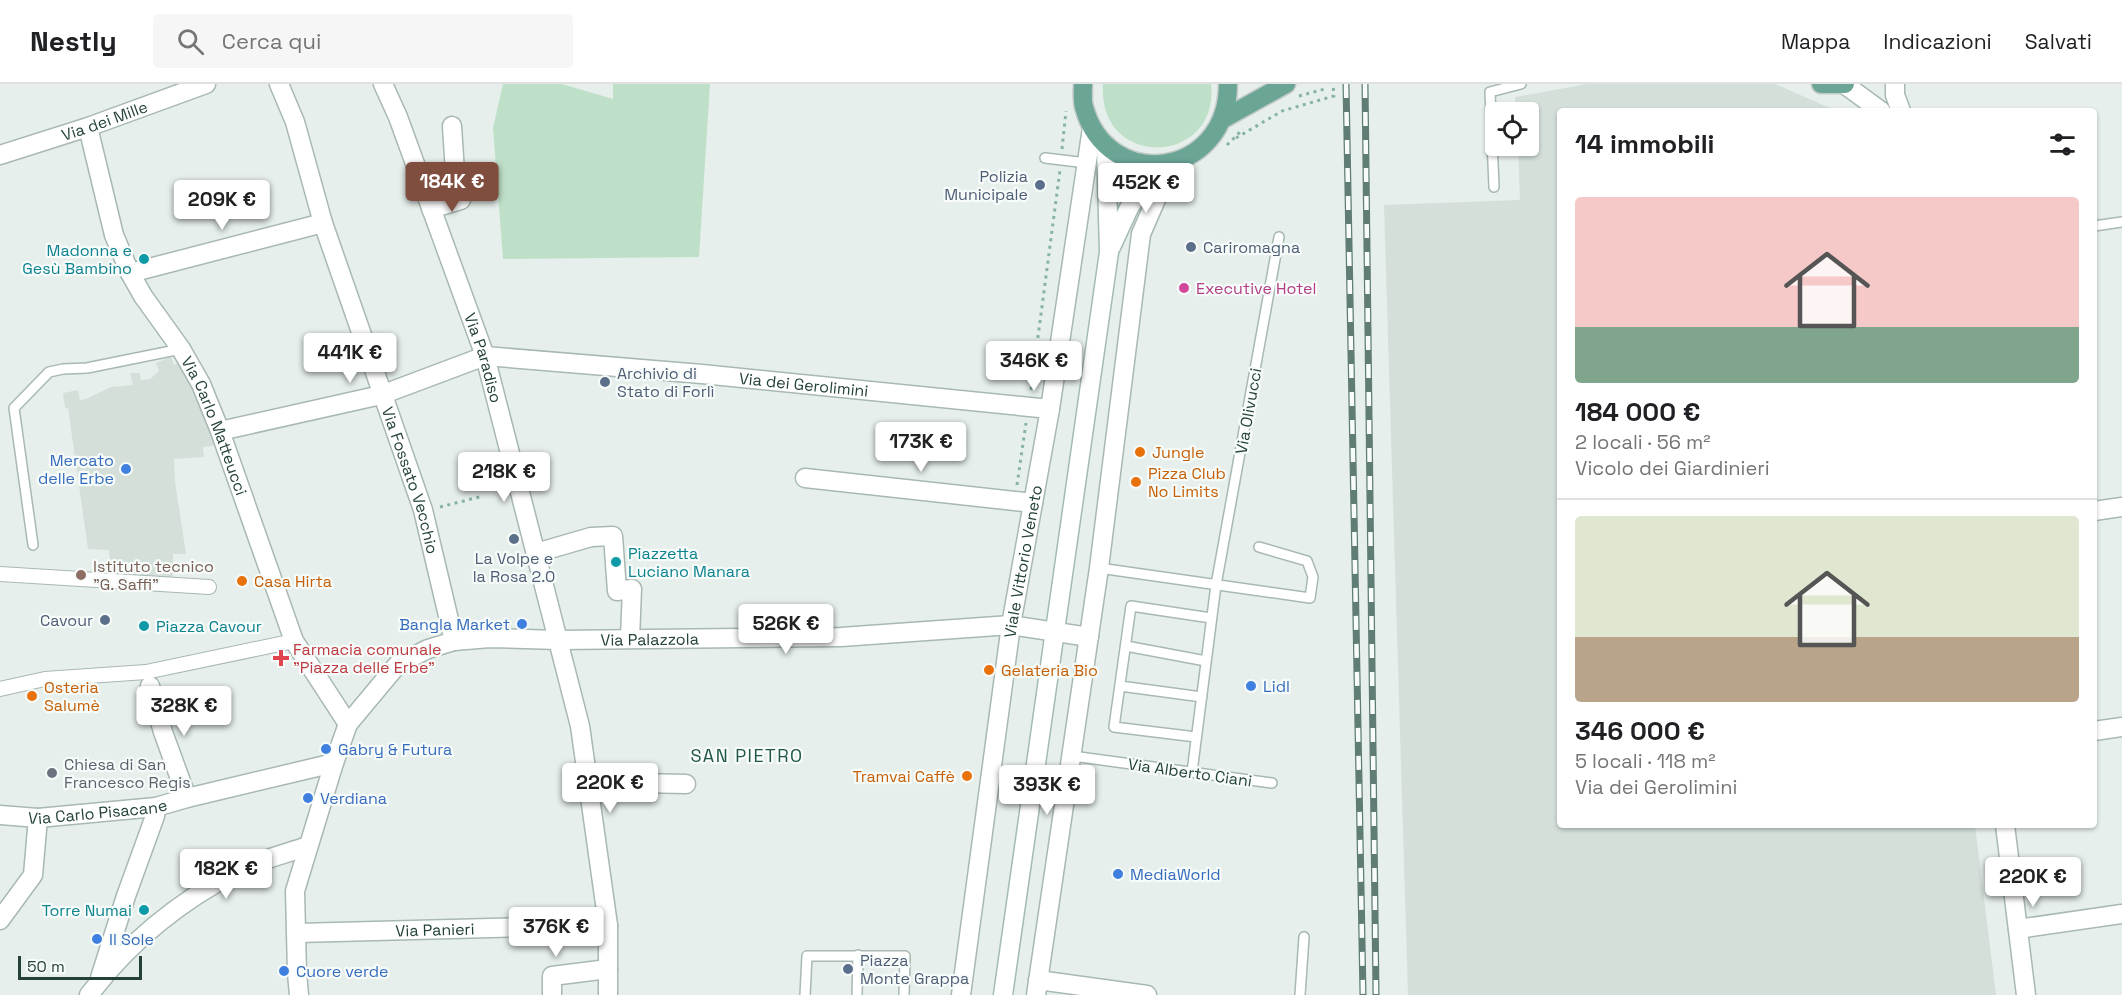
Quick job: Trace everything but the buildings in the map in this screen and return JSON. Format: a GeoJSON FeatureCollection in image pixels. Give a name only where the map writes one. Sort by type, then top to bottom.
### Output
{"type":"FeatureCollection","features":[{"type":"Feature","properties":{"kind":"main road"},"geometry":{"type":"LineString","coordinates":[[1083,84],[1083,105],[1092,128],[1106,146],[1123,157],[1142,163],[1170,163],[1197,152],[1212,137],[1223,119],[1228,101],[1228,84]]}},
{"type":"Feature","properties":{"kind":"main road"},"geometry":{"type":"LineString","coordinates":[[1821,84],[1845,84]]}},
{"type":"Feature","properties":{"kind":"main road"},"geometry":{"type":"LineString","coordinates":[[1223,119],[1288,91]]}},
{"type":"Feature","properties":{"kind":"street","name":"Via dei Mille"},"geometry":{"type":"LineString","coordinates":[[0,154],[88,127],[206,84]]}},
{"type":"Feature","properties":{"kind":"street","name":"Via Fossato Vecchio"},"geometry":{"type":"LineString","coordinates":[[279,84],[295,122],[323,224],[423,510],[454,641]]}},
{"type":"Feature","properties":{"kind":"street","name":"Via Paradiso"},"geometry":{"type":"LineString","coordinates":[[383,84],[485,356],[559,640],[580,726],[608,925],[608,995]]}},
{"type":"Feature","properties":{"kind":"street"},"geometry":{"type":"LineString","coordinates":[[1845,84],[1877,108]]}},
{"type":"Feature","properties":{"kind":"street"},"geometry":{"type":"LineString","coordinates":[[1895,84],[1895,95],[1900,108]]}},
{"type":"Feature","properties":{"kind":"street"},"geometry":{"type":"LineString","coordinates":[[431,209],[461,200],[455,172],[452,126]]}},
{"type":"Feature","properties":{"kind":"street","name":"Via Carlo Matteucci"},"geometry":{"type":"LineString","coordinates":[[88,127],[114,236],[130,273],[143,297],[181,349],[201,384],[220,431],[294,641],[348,724]]}},
{"type":"Feature","properties":{"kind":"street","name":"Viale Vittorio Veneto"},"geometry":{"type":"LineString","coordinates":[[961,995],[1011,625],[1050,409],[1092,128]]}},
{"type":"Feature","properties":{"kind":"street"},"geometry":{"type":"LineString","coordinates":[[1004,995],[1109,252],[1106,146]]}},
{"type":"Feature","properties":{"kind":"street"},"geometry":{"type":"LineString","coordinates":[[1109,252],[1142,187],[1170,163]]}},
{"type":"Feature","properties":{"kind":"street"},"geometry":{"type":"LineString","coordinates":[[1147,995],[1037,987],[1099,568],[1141,234],[1170,163]]}},
{"type":"Feature","properties":{"kind":"street"},"geometry":{"type":"LineString","coordinates":[[130,273],[323,224]]}},
{"type":"Feature","properties":{"kind":"street"},"geometry":{"type":"LineString","coordinates":[[220,431],[381,395],[485,356]]}},
{"type":"Feature","properties":{"kind":"street","name":"Via dei Gerolimini"},"geometry":{"type":"LineString","coordinates":[[485,356],[702,374],[1050,409]]}},
{"type":"Feature","properties":{"kind":"street"},"geometry":{"type":"LineString","coordinates":[[805,478],[1033,503]]}},
{"type":"Feature","properties":{"kind":"street"},"geometry":{"type":"LineString","coordinates":[[2097,511],[2122,507]]}},
{"type":"Feature","properties":{"kind":"street"},"geometry":{"type":"LineString","coordinates":[[536,553],[591,537],[613,536],[617,591],[632,590],[630,638]]}},
{"type":"Feature","properties":{"kind":"street"},"geometry":{"type":"LineString","coordinates":[[0,574],[209,587]]}},
{"type":"Feature","properties":{"kind":"street","name":"Via Palazzola"},"geometry":{"type":"LineString","coordinates":[[348,724],[398,664],[428,649],[454,641],[490,638],[559,640],[841,637],[1011,625],[1089,637]]}},
{"type":"Feature","properties":{"kind":"street"},"geometry":{"type":"LineString","coordinates":[[0,689],[45,679],[148,679],[294,641]]}},
{"type":"Feature","properties":{"kind":"street"},"geometry":{"type":"LineString","coordinates":[[148,679],[163,732],[187,798]]}},
{"type":"Feature","properties":{"kind":"street"},"geometry":{"type":"LineString","coordinates":[[299,995],[295,891],[348,724]]}},
{"type":"Feature","properties":{"kind":"street"},"geometry":{"type":"LineString","coordinates":[[2097,731],[2122,727]]}},
{"type":"Feature","properties":{"kind":"street","name":"Via Carlo Pisacane"},"geometry":{"type":"LineString","coordinates":[[0,815],[38,818],[156,807],[334,763]]}},
{"type":"Feature","properties":{"kind":"street"},"geometry":{"type":"LineString","coordinates":[[587,782],[686,784]]}},
{"type":"Feature","properties":{"kind":"street"},"geometry":{"type":"LineString","coordinates":[[94,989],[155,816],[156,807]]}},
{"type":"Feature","properties":{"kind":"street"},"geometry":{"type":"LineString","coordinates":[[2,914],[33,875],[38,818]]}},
{"type":"Feature","properties":{"kind":"street"},"geometry":{"type":"LineString","coordinates":[[2005,828],[2026,995]]}},
{"type":"Feature","properties":{"kind":"street"},"geometry":{"type":"LineString","coordinates":[[94,989],[141,938],[175,910],[239,871],[308,846]]}},
{"type":"Feature","properties":{"kind":"street"},"geometry":{"type":"LineString","coordinates":[[2018,928],[2122,914]]}},
{"type":"Feature","properties":{"kind":"street","name":"Via Panieri"},"geometry":{"type":"LineString","coordinates":[[297,933],[608,925]]}},
{"type":"Feature","properties":{"kind":"street"},"geometry":{"type":"LineString","coordinates":[[552,995],[552,976],[608,969]]}},
{"type":"Feature","properties":{"kind":"lane"},"geometry":{"type":"LineString","coordinates":[[1494,187],[1490,92],[1521,84]]}},
{"type":"Feature","properties":{"kind":"lane"},"geometry":{"type":"LineString","coordinates":[[1045,158],[1086,163]]}},
{"type":"Feature","properties":{"kind":"lane"},"geometry":{"type":"LineString","coordinates":[[2097,226],[2122,222]]}},
{"type":"Feature","properties":{"kind":"lane","name":"Via Olivucci"},"geometry":{"type":"LineString","coordinates":[[1192,772],[1216,585],[1279,237]]}},
{"type":"Feature","properties":{"kind":"lane"},"geometry":{"type":"LineString","coordinates":[[33,545],[14,408],[49,372],[87,368],[181,349]]}},
{"type":"Feature","properties":{"kind":"lane"},"geometry":{"type":"LineString","coordinates":[[1099,568],[1310,598],[1313,577],[1307,561],[1259,547]]}},
{"type":"Feature","properties":{"kind":"lane"},"geometry":{"type":"LineString","coordinates":[[1196,737],[1114,728],[1131,606],[1211,618]]}},
{"type":"Feature","properties":{"kind":"lane"},"geometry":{"type":"LineString","coordinates":[[1126,646],[1206,661]]}},
{"type":"Feature","properties":{"kind":"lane"},"geometry":{"type":"LineString","coordinates":[[1120,686],[1202,697]]}},
{"type":"Feature","properties":{"kind":"lane","name":"Via Alberto Ciani"},"geometry":{"type":"LineString","coordinates":[[1071,756],[1272,783]]}},
{"type":"Feature","properties":{"kind":"lane"},"geometry":{"type":"LineString","coordinates":[[1300,995],[1304,937]]}},
{"type":"Feature","properties":{"kind":"lane"},"geometry":{"type":"LineString","coordinates":[[856,995],[858,955]]}},
{"type":"Feature","properties":{"kind":"lane"},"geometry":{"type":"LineString","coordinates":[[805,995],[807,956],[858,955],[905,956],[904,995]]}},
{"type":"Feature","properties":{"kind":"path"},"geometry":{"type":"LineString","coordinates":[[1232,141],[1282,111],[1334,96],[1333,84]]}},
{"type":"Feature","properties":{"kind":"path"},"geometry":{"type":"LineString","coordinates":[[1288,91],[1325,89]]}},
{"type":"Feature","properties":{"kind":"path"},"geometry":{"type":"LineString","coordinates":[[1061,160],[1066,106]]}},
{"type":"Feature","properties":{"kind":"path"},"geometry":{"type":"LineString","coordinates":[[1224,148],[1245,127]]}},
{"type":"Feature","properties":{"kind":"path"},"geometry":{"type":"LineString","coordinates":[[440,507],[483,496]]}},
{"type":"Feature","properties":{"kind":"shaded area"},"geometry":{"type":"Polygon","coordinates":[[[1587,84],[1775,84],[1830,108],[1557,108],[1557,828],[1975,828],[1996,995],[1408,995],[1384,205],[1520,200],[1518,156],[1539,156],[1539,102],[1515,102],[1515,97],[1587,84]]]}},
{"type":"Feature","properties":{"kind":"shaded area","name":"Mercato delle Erbe"},"geometry":{"type":"Polygon","coordinates":[[[171,357],[174,365],[182,361],[218,445],[203,447],[204,457],[174,459],[175,482],[186,554],[173,554],[173,580],[111,575],[109,550],[88,549],[68,408],[65,408],[63,393],[78,390],[80,400],[111,387],[133,385],[130,373],[140,373],[141,380],[150,379],[159,371],[156,363],[171,357]]]}},
{"type":"Feature","properties":{"kind":"green space"},"geometry":{"type":"Polygon","coordinates":[[[503,84],[562,84],[613,99],[613,84],[710,84],[699,257],[503,259],[493,128],[503,84]]]}},
{"type":"Feature","properties":{"kind":"green space"},"geometry":{"type":"Polygon","coordinates":[[[1103,84],[1211,84],[1209,111],[1197,131],[1179,143],[1158,147],[1137,144],[1119,132],[1106,112],[1103,84]]]}},
{"type":"Feature","properties":{"kind":"railway"},"geometry":{"type":"LineString","coordinates":[[1346,84],[1363,995]]}},
{"type":"Feature","properties":{"kind":"railway"},"geometry":{"type":"LineString","coordinates":[[1365,84],[1376,995]]}},
{"type":"Feature","properties":{"kind":"place","name":"Polizia Municipale"},"geometry":{"type":"Point","coordinates":[1040,185]}},
{"type":"Feature","properties":{"kind":"place","name":"Cariromagna"},"geometry":{"type":"Point","coordinates":[1191,247]}},
{"type":"Feature","properties":{"kind":"place","name":"Madonna e Gesù Bambino"},"geometry":{"type":"Point","coordinates":[144,259]}},
{"type":"Feature","properties":{"kind":"place","name":"Executive Hotel"},"geometry":{"type":"Point","coordinates":[1184,288]}},
{"type":"Feature","properties":{"kind":"place","name":"Archivio di Stato di Forlì"},"geometry":{"type":"Point","coordinates":[605,382]}},
{"type":"Feature","properties":{"kind":"place","name":"Jungle"},"geometry":{"type":"Point","coordinates":[1140,452]}},
{"type":"Feature","properties":{"kind":"place","name":"Mercato delle Erbe"},"geometry":{"type":"Point","coordinates":[126,469]}},
{"type":"Feature","properties":{"kind":"place","name":"Pizza Club No Limits"},"geometry":{"type":"Point","coordinates":[1136,482]}},
{"type":"Feature","properties":{"kind":"place","name":"La Volpe e la Rosa 2.0"},"geometry":{"type":"Point","coordinates":[514,539]}},
{"type":"Feature","properties":{"kind":"place","name":"Piazzetta Luciano Manara"},"geometry":{"type":"Point","coordinates":[616,562]}},
{"type":"Feature","properties":{"kind":"place","name":"Istituto tecnico \"G. Saffi\""},"geometry":{"type":"Point","coordinates":[81,575]}},
{"type":"Feature","properties":{"kind":"place","name":"Casa Hirta"},"geometry":{"type":"Point","coordinates":[242,581]}},
{"type":"Feature","properties":{"kind":"place","name":"Cavour"},"geometry":{"type":"Point","coordinates":[105,620]}},
{"type":"Feature","properties":{"kind":"place","name":"Bangla Market"},"geometry":{"type":"Point","coordinates":[522,624]}},
{"type":"Feature","properties":{"kind":"place","name":"Piazza Cavour"},"geometry":{"type":"Point","coordinates":[144,626]}},
{"type":"Feature","properties":{"kind":"place","name":"Farmacia comunale \"Piazza delle Erbe\""},"geometry":{"type":"Point","coordinates":[281,658]}},
{"type":"Feature","properties":{"kind":"place","name":"Gelateria Bio"},"geometry":{"type":"Point","coordinates":[989,670]}},
{"type":"Feature","properties":{"kind":"place","name":"Lidl"},"geometry":{"type":"Point","coordinates":[1251,686]}},
{"type":"Feature","properties":{"kind":"place","name":"Osteria Salumè"},"geometry":{"type":"Point","coordinates":[32,696]}},
{"type":"Feature","properties":{"kind":"place","name":"Gabry & Futura"},"geometry":{"type":"Point","coordinates":[326,749]}},
{"type":"Feature","properties":{"kind":"place","name":"Chiesa di San Francesco Regis"},"geometry":{"type":"Point","coordinates":[52,773]}},
{"type":"Feature","properties":{"kind":"place","name":"Tramvai Caffè"},"geometry":{"type":"Point","coordinates":[967,776]}},
{"type":"Feature","properties":{"kind":"place","name":"Verdiana"},"geometry":{"type":"Point","coordinates":[308,798]}},
{"type":"Feature","properties":{"kind":"place","name":"MediaWorld"},"geometry":{"type":"Point","coordinates":[1118,874]}},
{"type":"Feature","properties":{"kind":"place","name":"Torre Numai"},"geometry":{"type":"Point","coordinates":[144,910]}},
{"type":"Feature","properties":{"kind":"place","name":"Il Sole"},"geometry":{"type":"Point","coordinates":[97,939]}},
{"type":"Feature","properties":{"kind":"place","name":"Piazza Monte Grappa"},"geometry":{"type":"Point","coordinates":[848,969]}},
{"type":"Feature","properties":{"kind":"place","name":"Cuore verde"},"geometry":{"type":"Point","coordinates":[284,971]}},
{"type":"Feature","properties":{"kind":"district","name":"SAN PIETRO"},"geometry":{"type":"Point","coordinates":[747,756]}}]}
